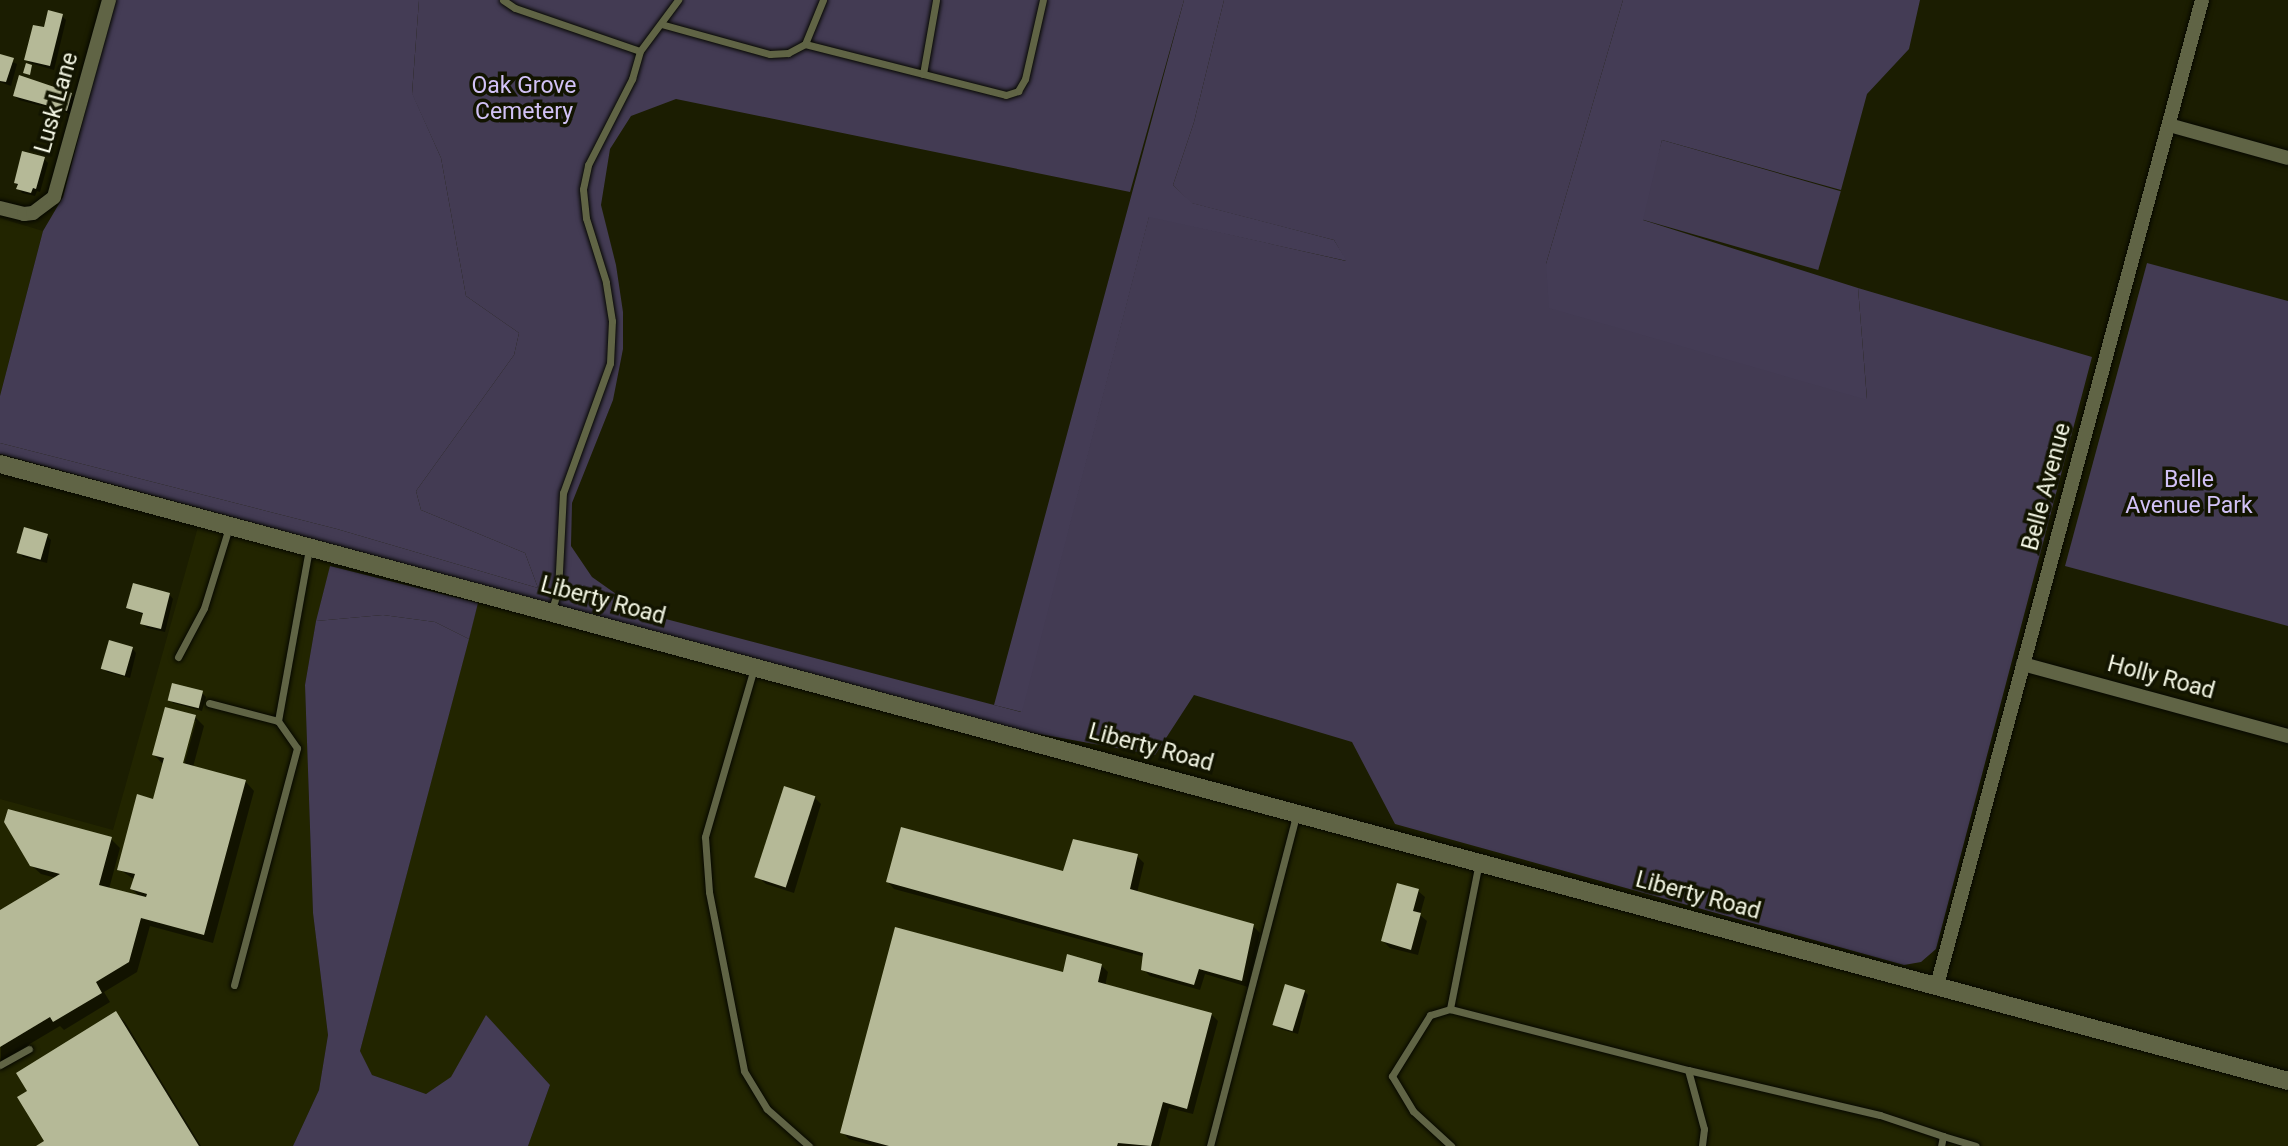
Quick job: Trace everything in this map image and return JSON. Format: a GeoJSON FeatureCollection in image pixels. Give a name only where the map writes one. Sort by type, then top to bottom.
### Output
{"type":"FeatureCollection","features":[{"type":"Feature","properties":{"kind":"street","name":"Belle Avenue"},"geometry":{"type":"LineString","coordinates":[[1937,985],[2202,0]]}},
{"type":"Feature","properties":{"kind":"street","name":"Lusk Lane"},"geometry":{"type":"LineString","coordinates":[[0,208],[24,214],[39,211],[54,197],[106,1]]}},
{"type":"Feature","properties":{"kind":"street"},"geometry":{"type":"LineString","coordinates":[[2169,125],[2288,158]]}},
{"type":"Feature","properties":{"kind":"street","name":"Liberty Road"},"geometry":{"type":"LineString","coordinates":[[0,464],[2288,1081]]}},
{"type":"Feature","properties":{"kind":"street","name":"Holly Road"},"geometry":{"type":"LineString","coordinates":[[2023,664],[2288,736]]}},
{"type":"Feature","properties":{"kind":"lane"},"geometry":{"type":"LineString","coordinates":[[503,0],[515,8],[640,51]]}},
{"type":"Feature","properties":{"kind":"lane"},"geometry":{"type":"LineString","coordinates":[[551,613],[558,591],[563,493],[610,363],[610,311],[606,282],[586,218],[583,189],[588,165],[632,79],[640,51],[678,0]]}},
{"type":"Feature","properties":{"kind":"lane"},"geometry":{"type":"LineString","coordinates":[[660,24],[770,54],[788,53],[805,44],[823,0]]}},
{"type":"Feature","properties":{"kind":"lane"},"geometry":{"type":"LineString","coordinates":[[923,75],[936,0]]}},
{"type":"Feature","properties":{"kind":"lane"},"geometry":{"type":"LineString","coordinates":[[805,44],[1006,96],[1018,91],[1025,79],[1043,0]]}},
{"type":"Feature","properties":{"kind":"lane"},"geometry":{"type":"LineString","coordinates":[[178,657],[204,608],[229,526]]}},
{"type":"Feature","properties":{"kind":"lane"},"geometry":{"type":"LineString","coordinates":[[278,721],[309,548]]}},
{"type":"Feature","properties":{"kind":"lane"},"geometry":{"type":"LineString","coordinates":[[754,667],[705,837],[709,891],[744,1071],[767,1109],[809,1146]]}},
{"type":"Feature","properties":{"kind":"lane"},"geometry":{"type":"LineString","coordinates":[[209,703],[278,721],[297,748],[234,985]]}},
{"type":"Feature","properties":{"kind":"lane"},"geometry":{"type":"LineString","coordinates":[[1210,1146],[1297,812]]}},
{"type":"Feature","properties":{"kind":"lane"},"geometry":{"type":"LineString","coordinates":[[1450,1009],[1479,861]]}},
{"type":"Feature","properties":{"kind":"lane"},"geometry":{"type":"LineString","coordinates":[[1451,1146],[1413,1111],[1392,1076],[1430,1015],[1450,1009],[1688,1070],[1880,1115],[1976,1146]]}},
{"type":"Feature","properties":{"kind":"lane"},"geometry":{"type":"LineString","coordinates":[[0,1065],[29,1049]]}},
{"type":"Feature","properties":{"kind":"lane"},"geometry":{"type":"LineString","coordinates":[[1688,1070],[1704,1129],[1702,1146]]}},
{"type":"Feature","properties":{"kind":"lane"},"geometry":{"type":"LineString","coordinates":[[1941,1146],[1943,1136]]}},
{"type":"Feature","properties":{"kind":"shaded area"},"geometry":{"type":"Polygon","coordinates":[[[114,0],[419,0],[412,93],[441,158],[466,296],[519,333],[514,355],[416,491],[421,510],[525,553],[538,588],[337,529],[0,443],[0,396],[43,231],[63,197],[114,0]]]}},
{"type":"Feature","properties":{"kind":"shaded area"},"geometry":{"type":"Polygon","coordinates":[[[1184,0],[1224,0],[1194,122],[1173,185],[1192,203],[1334,240],[1347,261],[1149,217],[1022,712],[994,705],[1184,0]]]}},
{"type":"Feature","properties":{"kind":"shaded area"},"geometry":{"type":"Polygon","coordinates":[[[1623,0],[1920,0],[1909,49],[1867,94],[1841,190],[1662,140],[1643,220],[1858,288],[1867,400],[1549,308],[1546,264],[1623,0]]]}},
{"type":"Feature","properties":{"kind":"shaded area"},"geometry":{"type":"Polygon","coordinates":[[[0,218],[43,231],[0,396],[0,218]]]}},
{"type":"Feature","properties":{"kind":"shaded area"},"geometry":{"type":"Polygon","coordinates":[[[203,509],[336,545],[316,621],[305,685],[313,913],[328,1035],[319,1090],[293,1146],[0,1146],[0,799],[113,830],[203,509]]]}},
{"type":"Feature","properties":{"kind":"shaded area"},"geometry":{"type":"Polygon","coordinates":[[[478,603],[2288,1091],[2288,1146],[528,1146],[550,1085],[486,1016],[451,1078],[426,1094],[372,1075],[360,1051],[478,603]]]}},
{"type":"Feature","properties":{"kind":"shaded area"},"geometry":{"type":"Polygon","coordinates":[[[383,615],[435,622],[469,639],[360,1051],[372,1075],[426,1094],[451,1077],[486,1015],[550,1085],[528,1146],[293,1146],[319,1090],[328,1035],[313,913],[305,685],[316,621],[383,615]]]}},
{"type":"Feature","properties":{"kind":"green space","name":"Oak Grove Cemetery"},"geometry":{"type":"Polygon","coordinates":[[[419,0],[1184,0],[1130,192],[676,99],[631,116],[610,149],[601,205],[616,265],[623,312],[623,349],[613,400],[572,503],[571,546],[592,577],[643,613],[1021,712],[1149,216],[1346,261],[1334,240],[1191,203],[1173,185],[1194,122],[1224,0],[1623,0],[1546,264],[1867,399],[1858,288],[2092,357],[1936,949],[1921,962],[1904,965],[1395,824],[1352,742],[1194,695],[1155,755],[1017,730],[0,454],[0,443],[337,529],[538,588],[525,553],[421,510],[416,491],[514,355],[519,333],[466,296],[441,158],[412,94],[419,0]]]}},
{"type":"Feature","properties":{"kind":"green space"},"geometry":{"type":"Polygon","coordinates":[[[1662,140],[1841,191],[1818,270],[1639,219],[1662,140]]]}},
{"type":"Feature","properties":{"kind":"green space","name":"Belle Avenue Park"},"geometry":{"type":"Polygon","coordinates":[[[2147,263],[2288,301],[2288,626],[2065,566],[2147,263]]]}},
{"type":"Feature","properties":{"kind":"green space"},"geometry":{"type":"Polygon","coordinates":[[[330,566],[478,603],[469,639],[435,622],[383,615],[316,621],[330,566]]]}},
{"type":"Feature","properties":{"kind":"building"},"geometry":{"type":"Polygon","coordinates":[[[48,10],[63,14],[50,66],[24,60],[33,25],[44,27],[48,10]]]}},
{"type":"Feature","properties":{"kind":"building"},"geometry":{"type":"Polygon","coordinates":[[[0,54],[14,58],[6,82],[0,81],[0,54]]]}},
{"type":"Feature","properties":{"kind":"building"},"geometry":{"type":"Polygon","coordinates":[[[26,63],[32,65],[30,75],[23,73],[26,63]]]}},
{"type":"Feature","properties":{"kind":"building"},"geometry":{"type":"Polygon","coordinates":[[[19,75],[72,93],[67,111],[13,96],[19,75]]]}},
{"type":"Feature","properties":{"kind":"building"},"geometry":{"type":"Polygon","coordinates":[[[22,151],[45,157],[36,189],[33,188],[31,193],[16,189],[18,184],[14,183],[22,151]]]}},
{"type":"Feature","properties":{"kind":"building"},"geometry":{"type":"Polygon","coordinates":[[[24,527],[48,534],[41,560],[17,553],[24,527]]]}},
{"type":"Feature","properties":{"kind":"building"},"geometry":{"type":"Polygon","coordinates":[[[133,583],[170,593],[161,629],[140,624],[143,613],[126,608],[133,583]]]}},
{"type":"Feature","properties":{"kind":"building"},"geometry":{"type":"Polygon","coordinates":[[[109,640],[133,647],[125,676],[101,669],[109,640]]]}},
{"type":"Feature","properties":{"kind":"building"},"geometry":{"type":"Polygon","coordinates":[[[172,683],[203,691],[199,708],[168,700],[172,683]]]}},
{"type":"Feature","properties":{"kind":"building"},"geometry":{"type":"Polygon","coordinates":[[[165,707],[196,715],[183,763],[246,780],[204,935],[141,918],[129,962],[96,982],[102,993],[53,1022],[50,1017],[0,1047],[0,910],[60,874],[30,866],[4,822],[8,809],[112,837],[99,885],[146,897],[147,894],[130,889],[135,874],[117,870],[137,794],[153,799],[164,758],[152,755],[165,707]]]}},
{"type":"Feature","properties":{"kind":"building"},"geometry":{"type":"Polygon","coordinates":[[[784,786],[815,796],[786,887],[754,877],[784,786]]]}},
{"type":"Feature","properties":{"kind":"building"},"geometry":{"type":"Polygon","coordinates":[[[901,827],[1063,871],[1073,839],[1138,854],[1130,889],[1254,924],[1242,981],[1199,969],[1194,985],[1141,970],[1143,953],[886,882],[901,827]]]}},
{"type":"Feature","properties":{"kind":"building"},"geometry":{"type":"Polygon","coordinates":[[[1397,883],[1419,889],[1413,911],[1421,913],[1411,950],[1381,941],[1397,883]]]}},
{"type":"Feature","properties":{"kind":"building"},"geometry":{"type":"Polygon","coordinates":[[[895,927],[1063,972],[1067,954],[1102,964],[1098,982],[1212,1013],[1187,1109],[1163,1102],[1151,1146],[1118,1143],[1117,1146],[889,1146],[840,1133],[895,927]]]}},
{"type":"Feature","properties":{"kind":"building"},"geometry":{"type":"Polygon","coordinates":[[[1285,984],[1305,990],[1293,1031],[1272,1025],[1285,984]]]}},
{"type":"Feature","properties":{"kind":"building"},"geometry":{"type":"Polygon","coordinates":[[[116,1011],[199,1146],[36,1146],[44,1141],[17,1097],[27,1091],[16,1073],[116,1011]]]}}]}
